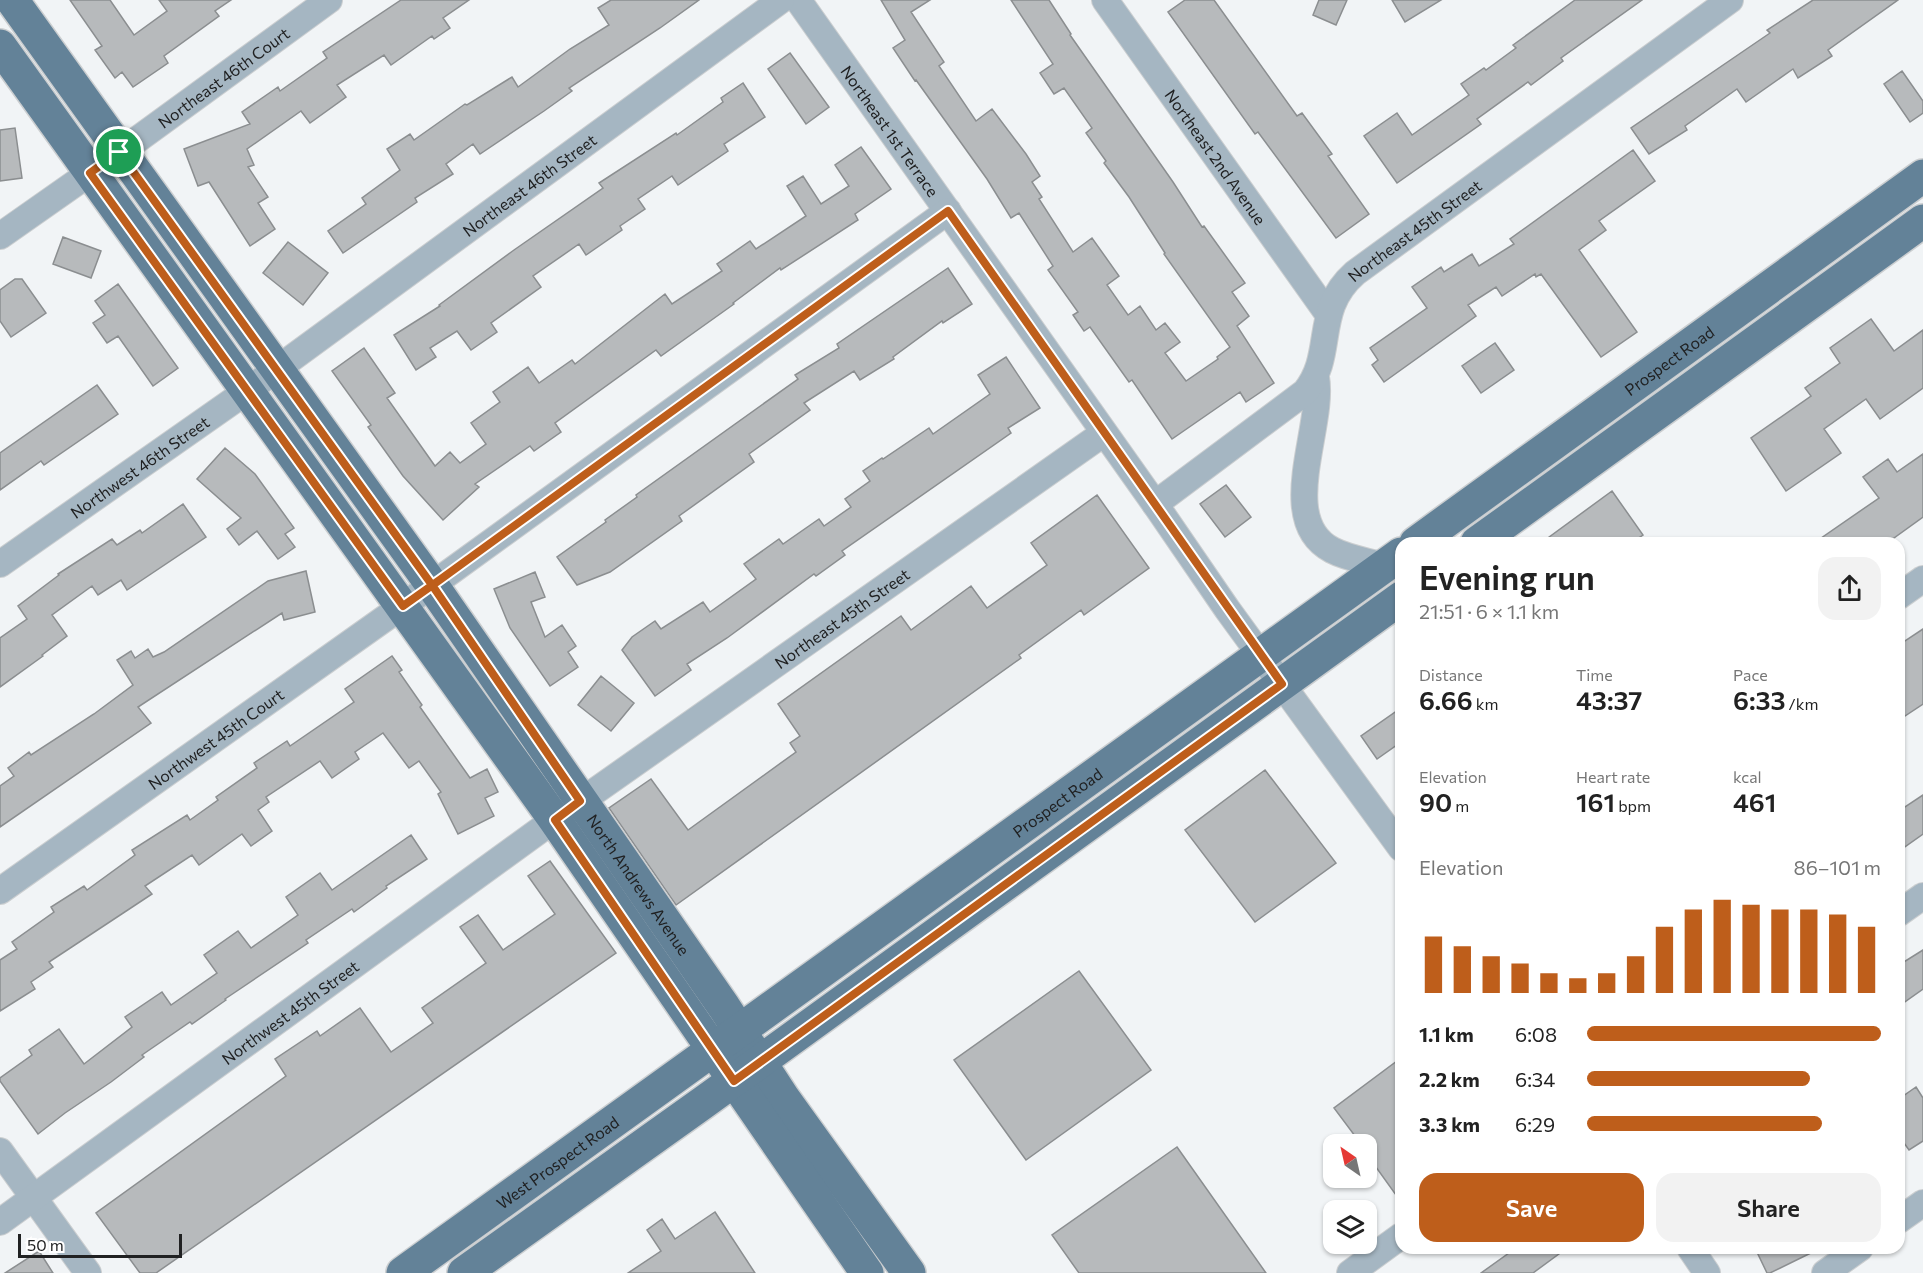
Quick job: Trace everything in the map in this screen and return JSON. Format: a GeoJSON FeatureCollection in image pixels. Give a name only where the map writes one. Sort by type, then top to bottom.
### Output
{"type":"FeatureCollection","features":[{"type":"Feature","properties":{"kind":"main road","name":"North Andrews Avenue"},"geometry":{"type":"LineString","coordinates":[[12,0],[432,585],[713,1051],[867,1273]]}},
{"type":"Feature","properties":{"kind":"main road","name":"North Andrews Avenue"},"geometry":{"type":"LineString","coordinates":[[0,46],[403,606],[740,1031],[784,1099],[909,1273]]}},
{"type":"Feature","properties":{"kind":"main road","name":"Prospect Road"},"geometry":{"type":"LineString","coordinates":[[1424,537],[1923,176]]}},
{"type":"Feature","properties":{"kind":"main road"},"geometry":{"type":"LineString","coordinates":[[1485,537],[1923,220]]}},
{"type":"Feature","properties":{"kind":"main road"},"geometry":{"type":"LineString","coordinates":[[1794,269],[1816,298]]}},
{"type":"Feature","properties":{"kind":"main road","name":"Prospect Road"},"geometry":{"type":"LineString","coordinates":[[713,1051],[1393,560]]}},
{"type":"Feature","properties":{"kind":"main road"},"geometry":{"type":"LineString","coordinates":[[464,1273],[734,1081],[1395,602]]}},
{"type":"Feature","properties":{"kind":"main road","name":"West Prospect Road"},"geometry":{"type":"LineString","coordinates":[[403,1273],[713,1051]]}},
{"type":"Feature","properties":{"kind":"street","name":"Northeast 46th Court"},"geometry":{"type":"LineString","coordinates":[[0,236],[329,0]]}},
{"type":"Feature","properties":{"kind":"street","name":"Northeast 46th Street"},"geometry":{"type":"LineString","coordinates":[[276,369],[781,0]]}},
{"type":"Feature","properties":{"kind":"street","name":"Northeast 1st Terrace"},"geometry":{"type":"LineString","coordinates":[[798,0],[1261,655],[1395,840]]}},
{"type":"Feature","properties":{"kind":"street","name":"Northeast 2nd Avenue"},"geometry":{"type":"LineString","coordinates":[[1105,0],[1328,314]]}},
{"type":"Feature","properties":{"kind":"street","name":"Northeast 45th Street"},"geometry":{"type":"LineString","coordinates":[[1155,504],[1298,399],[1311,385],[1321,359],[1328,314],[1338,291],[1345,282],[1701,8],[1730,0]]}},
{"type":"Feature","properties":{"kind":"street","name":"Northwest 45th Court"},"geometry":{"type":"LineString","coordinates":[[0,891],[403,606],[948,211]]}},
{"type":"Feature","properties":{"kind":"street","name":"Northwest 46th Street"},"geometry":{"type":"LineString","coordinates":[[0,564],[276,369]]}},
{"type":"Feature","properties":{"kind":"street"},"geometry":{"type":"LineString","coordinates":[[1316,377],[1318,405],[1304,486],[1306,517],[1315,536],[1329,549],[1393,560]]}},
{"type":"Feature","properties":{"kind":"street","name":"Northeast 45th Street"},"geometry":{"type":"LineString","coordinates":[[567,811],[1104,433]]}},
{"type":"Feature","properties":{"kind":"street"},"geometry":{"type":"LineString","coordinates":[[1905,592],[1923,579]]}},
{"type":"Feature","properties":{"kind":"street","name":"Northwest 45th Street"},"geometry":{"type":"LineString","coordinates":[[0,1222],[567,811]]}},
{"type":"Feature","properties":{"kind":"street"},"geometry":{"type":"LineString","coordinates":[[1905,909],[1923,896]]}},
{"type":"Feature","properties":{"kind":"street"},"geometry":{"type":"LineString","coordinates":[[0,1151],[88,1273]]}},
{"type":"Feature","properties":{"kind":"street"},"geometry":{"type":"LineString","coordinates":[[1905,1216],[1923,1203]]}},
{"type":"Feature","properties":{"kind":"street"},"geometry":{"type":"LineString","coordinates":[[1350,1273],[1395,1240]]}},
{"type":"Feature","properties":{"kind":"street"},"geometry":{"type":"LineString","coordinates":[[1694,1254],[1707,1273]]}},
{"type":"Feature","properties":{"kind":"street"},"geometry":{"type":"LineString","coordinates":[[1825,1273],[1852,1254]]}},
{"type":"Feature","properties":{"kind":"building"},"geometry":{"type":"Polygon","coordinates":[[[70,0],[110,0],[134,35],[167,11],[159,0],[231,0],[215,11],[219,16],[164,56],[168,63],[133,87],[122,72],[115,78],[95,50],[102,46],[70,0]]]}},
{"type":"Feature","properties":{"kind":"building"},"geometry":{"type":"Polygon","coordinates":[[[401,0],[469,0],[443,18],[450,28],[434,39],[432,36],[391,65],[384,55],[337,85],[346,97],[310,123],[301,111],[247,149],[254,165],[248,167],[268,197],[258,203],[275,229],[250,246],[209,182],[198,186],[184,149],[250,124],[242,112],[278,87],[280,91],[327,58],[323,52],[401,0]]]}},
{"type":"Feature","properties":{"kind":"building"},"geometry":{"type":"Polygon","coordinates":[[[611,0],[699,0],[569,88],[572,91],[480,154],[473,144],[446,164],[453,174],[415,198],[417,202],[343,253],[328,231],[366,204],[362,198],[400,170],[387,149],[410,134],[414,140],[465,104],[467,105],[512,77],[518,87],[570,49],[609,25],[598,8],[611,0]]]}},
{"type":"Feature","properties":{"kind":"building"},"geometry":{"type":"Polygon","coordinates":[[[881,0],[930,0],[911,12],[944,62],[939,66],[976,121],[992,109],[1026,154],[1040,176],[1032,182],[1042,197],[1039,199],[1073,252],[1092,238],[1119,276],[1107,285],[1128,315],[1140,306],[1156,330],[1165,323],[1180,342],[1165,353],[1186,381],[1218,359],[1217,357],[1230,347],[1164,254],[1129,197],[1104,163],[1106,161],[1086,133],[1092,128],[1064,88],[1054,94],[1040,73],[1053,64],[1011,0],[1049,0],[1070,35],[1202,227],[1204,226],[1245,283],[1232,292],[1249,316],[1237,326],[1274,383],[1246,402],[1240,392],[1172,439],[1132,380],[1129,382],[1090,327],[1084,331],[1073,315],[1078,312],[1048,270],[1053,266],[1019,213],[1011,218],[987,179],[893,48],[905,40],[881,0]]]}},
{"type":"Feature","properties":{"kind":"building"},"geometry":{"type":"Polygon","coordinates":[[[1185,0],[1214,0],[1297,116],[1302,113],[1332,154],[1328,156],[1369,214],[1336,238],[1258,132],[1255,134],[1168,12],[1185,0]]]}},
{"type":"Feature","properties":{"kind":"building"},"geometry":{"type":"Polygon","coordinates":[[[1319,0],[1347,0],[1336,25],[1313,15],[1319,0]]]}},
{"type":"Feature","properties":{"kind":"building"},"geometry":{"type":"Polygon","coordinates":[[[1392,0],[1441,0],[1405,22],[1392,0]]]}},
{"type":"Feature","properties":{"kind":"building"},"geometry":{"type":"Polygon","coordinates":[[[1575,0],[1642,0],[1561,58],[1563,61],[1531,85],[1528,82],[1477,119],[1481,124],[1397,183],[1364,136],[1397,113],[1412,135],[1469,95],[1461,84],[1484,68],[1486,70],[1516,48],[1513,45],[1575,0]]]}},
{"type":"Feature","properties":{"kind":"building"},"geometry":{"type":"Polygon","coordinates":[[[1813,0],[1898,0],[1828,50],[1832,56],[1798,78],[1793,69],[1746,102],[1737,89],[1685,126],[1687,130],[1649,154],[1631,128],[1770,33],[1767,30],[1813,0]]]}},
{"type":"Feature","properties":{"kind":"building"},"geometry":{"type":"Polygon","coordinates":[[[790,53],[829,107],[806,124],[768,69],[790,53]]]}},
{"type":"Feature","properties":{"kind":"building"},"geometry":{"type":"Polygon","coordinates":[[[1902,71],[1923,101],[1923,113],[1910,122],[1884,84],[1902,71]]]}},
{"type":"Feature","properties":{"kind":"building"},"geometry":{"type":"Polygon","coordinates":[[[743,83],[765,117],[724,144],[728,151],[678,185],[672,176],[638,199],[645,209],[620,226],[622,230],[586,255],[579,244],[533,276],[541,287],[491,323],[497,332],[471,350],[457,331],[430,348],[436,357],[416,370],[394,335],[440,306],[514,250],[603,188],[599,183],[676,133],[677,135],[723,102],[721,98],[743,83]]]}},
{"type":"Feature","properties":{"kind":"building"},"geometry":{"type":"Polygon","coordinates":[[[15,128],[22,178],[0,181],[0,130],[15,128]]]}},
{"type":"Feature","properties":{"kind":"building"},"geometry":{"type":"Polygon","coordinates":[[[861,147],[891,189],[855,214],[858,220],[781,270],[780,268],[661,356],[656,350],[555,423],[561,432],[534,451],[530,446],[475,484],[479,487],[443,520],[403,476],[368,427],[371,425],[332,371],[364,348],[395,393],[387,398],[435,466],[450,452],[460,463],[486,444],[471,423],[500,402],[493,392],[528,367],[539,383],[572,360],[575,364],[665,294],[672,304],[722,271],[717,264],[750,241],[756,249],[806,216],[787,186],[803,176],[821,204],[849,186],[835,165],[861,147]]]}},
{"type":"Feature","properties":{"kind":"building"},"geometry":{"type":"Polygon","coordinates":[[[1633,150],[1655,181],[1599,221],[1606,230],[1579,250],[1637,332],[1601,357],[1541,274],[1536,277],[1535,274],[1502,296],[1496,287],[1468,305],[1476,316],[1384,382],[1372,365],[1378,360],[1370,348],[1427,308],[1412,287],[1441,267],[1444,272],[1472,254],[1479,266],[1514,244],[1510,239],[1633,150]]]}},
{"type":"Feature","properties":{"kind":"building"},"geometry":{"type":"Polygon","coordinates":[[[63,237],[101,251],[91,278],[53,264],[63,237]]]}},
{"type":"Feature","properties":{"kind":"building"},"geometry":{"type":"Polygon","coordinates":[[[288,242],[328,273],[303,305],[263,273],[288,242]]]}},
{"type":"Feature","properties":{"kind":"building"},"geometry":{"type":"Polygon","coordinates":[[[948,268],[972,304],[943,323],[942,321],[893,357],[894,359],[860,380],[854,371],[804,403],[810,410],[749,454],[754,462],[679,516],[682,521],[610,572],[577,585],[557,557],[606,522],[605,520],[637,497],[636,495],[798,379],[795,375],[839,348],[837,344],[948,268]]]}},
{"type":"Feature","properties":{"kind":"building"},"geometry":{"type":"Polygon","coordinates":[[[15,279],[22,279],[46,313],[11,337],[0,321],[0,290],[15,279]]]}},
{"type":"Feature","properties":{"kind":"building"},"geometry":{"type":"Polygon","coordinates":[[[118,284],[178,368],[153,386],[118,336],[107,343],[93,323],[105,315],[95,301],[118,284]]]}},
{"type":"Feature","properties":{"kind":"building"},"geometry":{"type":"Polygon","coordinates":[[[1871,319],[1894,351],[1923,330],[1923,388],[1880,419],[1866,399],[1824,429],[1841,453],[1786,491],[1751,438],[1811,396],[1805,388],[1840,363],[1830,348],[1871,319]]]}},
{"type":"Feature","properties":{"kind":"building"},"geometry":{"type":"Polygon","coordinates":[[[1495,343],[1514,370],[1481,393],[1462,366],[1495,343]]]}},
{"type":"Feature","properties":{"kind":"building"},"geometry":{"type":"Polygon","coordinates":[[[1006,357],[1040,408],[1008,428],[1011,433],[842,551],[845,555],[816,576],[814,574],[727,638],[687,664],[691,670],[655,696],[622,650],[632,637],[655,621],[661,629],[703,602],[710,612],[756,579],[744,564],[779,539],[783,544],[819,519],[824,526],[851,507],[845,499],[870,481],[863,471],[929,428],[933,434],[990,394],[978,375],[1006,357]]]}},
{"type":"Feature","properties":{"kind":"building"},"geometry":{"type":"Polygon","coordinates":[[[97,385],[118,414],[44,465],[41,461],[0,490],[0,453],[97,385]]]}},
{"type":"Feature","properties":{"kind":"building"},"geometry":{"type":"Polygon","coordinates":[[[225,448],[255,474],[294,528],[285,534],[295,547],[278,559],[257,531],[239,545],[227,529],[241,518],[197,479],[225,448]]]}},
{"type":"Feature","properties":{"kind":"building"},"geometry":{"type":"Polygon","coordinates":[[[1923,454],[1923,517],[1895,537],[1823,537],[1879,498],[1863,477],[1888,459],[1897,472],[1923,454]]]}},
{"type":"Feature","properties":{"kind":"building"},"geometry":{"type":"Polygon","coordinates":[[[1226,485],[1251,517],[1225,537],[1200,504],[1226,485]]]}},
{"type":"Feature","properties":{"kind":"building"},"geometry":{"type":"Polygon","coordinates":[[[1612,491],[1643,535],[1640,537],[1549,537],[1612,491]]]}},
{"type":"Feature","properties":{"kind":"building"},"geometry":{"type":"Polygon","coordinates":[[[1097,495],[1149,568],[1084,615],[1081,610],[1019,655],[1021,658],[676,905],[609,808],[651,779],[688,830],[796,752],[790,743],[800,736],[778,704],[901,616],[911,630],[971,586],[987,608],[1047,565],[1031,543],[1097,495]]]}},
{"type":"Feature","properties":{"kind":"building"},"geometry":{"type":"Polygon","coordinates":[[[183,504],[206,537],[127,590],[121,580],[98,595],[92,586],[52,615],[67,636],[0,687],[0,638],[27,619],[18,606],[58,574],[112,539],[117,545],[140,530],[142,533],[183,504]]]}},
{"type":"Feature","properties":{"kind":"building"},"geometry":{"type":"Polygon","coordinates":[[[306,571],[315,612],[284,620],[282,613],[138,707],[151,723],[0,827],[0,786],[14,776],[8,768],[29,752],[31,755],[94,714],[133,685],[117,660],[131,651],[135,658],[148,649],[153,657],[164,652],[268,581],[306,571]]]}},
{"type":"Feature","properties":{"kind":"building"},"geometry":{"type":"Polygon","coordinates":[[[535,572],[545,597],[531,602],[545,637],[562,625],[576,646],[568,652],[578,667],[550,686],[510,628],[494,589],[535,572]]]}},
{"type":"Feature","properties":{"kind":"building"},"geometry":{"type":"Polygon","coordinates":[[[1923,629],[1923,704],[1905,716],[1905,641],[1923,629]]]}},
{"type":"Feature","properties":{"kind":"building"},"geometry":{"type":"Polygon","coordinates":[[[392,656],[402,670],[399,672],[422,705],[420,707],[470,778],[487,769],[498,792],[485,798],[494,816],[458,834],[438,794],[441,792],[419,761],[409,768],[383,733],[355,752],[359,759],[332,778],[320,761],[266,797],[269,802],[258,810],[272,831],[251,846],[242,834],[199,865],[192,855],[145,886],[152,894],[49,962],[53,967],[31,982],[35,989],[0,1011],[0,960],[17,949],[12,942],[54,912],[51,907],[84,886],[87,890],[135,855],[132,850],[187,815],[190,820],[218,800],[216,797],[257,768],[254,763],[287,741],[290,746],[354,702],[345,689],[392,656]]]}},
{"type":"Feature","properties":{"kind":"building"},"geometry":{"type":"Polygon","coordinates":[[[601,676],[634,703],[611,731],[578,705],[601,676]]]}},
{"type":"Feature","properties":{"kind":"building"},"geometry":{"type":"Polygon","coordinates":[[[1395,712],[1395,746],[1377,759],[1361,736],[1395,712]]]}},
{"type":"Feature","properties":{"kind":"building"},"geometry":{"type":"Polygon","coordinates":[[[1265,770],[1336,863],[1255,922],[1185,830],[1265,770]]]}},
{"type":"Feature","properties":{"kind":"building"},"geometry":{"type":"Polygon","coordinates":[[[1923,795],[1923,834],[1905,847],[1905,807],[1923,795]]]}},
{"type":"Feature","properties":{"kind":"building"},"geometry":{"type":"Polygon","coordinates":[[[411,835],[427,859],[386,886],[387,888],[354,912],[352,909],[306,940],[308,943],[192,1024],[190,1022],[142,1055],[144,1057],[38,1134],[0,1081],[0,1078],[32,1055],[29,1050],[59,1029],[84,1064],[132,1027],[125,1017],[162,992],[171,1005],[217,973],[204,955],[238,931],[251,948],[298,915],[286,897],[320,873],[332,890],[411,835]]]}},
{"type":"Feature","properties":{"kind":"building"},"geometry":{"type":"Polygon","coordinates":[[[550,861],[616,953],[156,1273],[140,1273],[96,1213],[286,1076],[275,1059],[317,1031],[320,1036],[360,1008],[391,1052],[433,1023],[422,1008],[486,963],[460,927],[478,915],[503,950],[555,914],[528,876],[550,861]]]}},
{"type":"Feature","properties":{"kind":"building"},"geometry":{"type":"Polygon","coordinates":[[[1923,950],[1923,989],[1905,1002],[1905,961],[1923,950]]]}},
{"type":"Feature","properties":{"kind":"building"},"geometry":{"type":"Polygon","coordinates":[[[1079,971],[1151,1070],[1026,1160],[954,1060],[1079,971]]]}},
{"type":"Feature","properties":{"kind":"building"},"geometry":{"type":"Polygon","coordinates":[[[1395,1062],[1395,1194],[1377,1169],[1377,1134],[1354,1134],[1334,1108],[1395,1062]]]}},
{"type":"Feature","properties":{"kind":"building"},"geometry":{"type":"Polygon","coordinates":[[[1916,1087],[1923,1098],[1923,1141],[1909,1150],[1905,1144],[1905,1095],[1916,1087]]]}},
{"type":"Feature","properties":{"kind":"building"},"geometry":{"type":"Polygon","coordinates":[[[1177,1147],[1266,1273],[1079,1273],[1052,1235],[1177,1147]]]}},
{"type":"Feature","properties":{"kind":"building"},"geometry":{"type":"Polygon","coordinates":[[[715,1212],[755,1273],[628,1273],[661,1251],[647,1230],[662,1219],[675,1239],[715,1212]]]}},
{"type":"Feature","properties":{"kind":"building"},"geometry":{"type":"Polygon","coordinates":[[[39,1251],[53,1273],[5,1273],[39,1251]]]}},
{"type":"Feature","properties":{"kind":"building"},"geometry":{"type":"Polygon","coordinates":[[[1508,1254],[1559,1254],[1533,1273],[1481,1273],[1508,1254]]]}},
{"type":"Feature","properties":{"kind":"building"},"geometry":{"type":"Polygon","coordinates":[[[1758,1254],[1809,1254],[1770,1273],[1767,1273],[1758,1254]]]}},
{"type":"Feature","properties":{"kind":"route"},"geometry":{"type":"LineString","coordinates":[[119,152],[90,173],[403,606],[432,585],[441,579],[948,211],[1282,684],[734,1081],[555,820],[580,801],[432,585],[119,152]]}}]}
